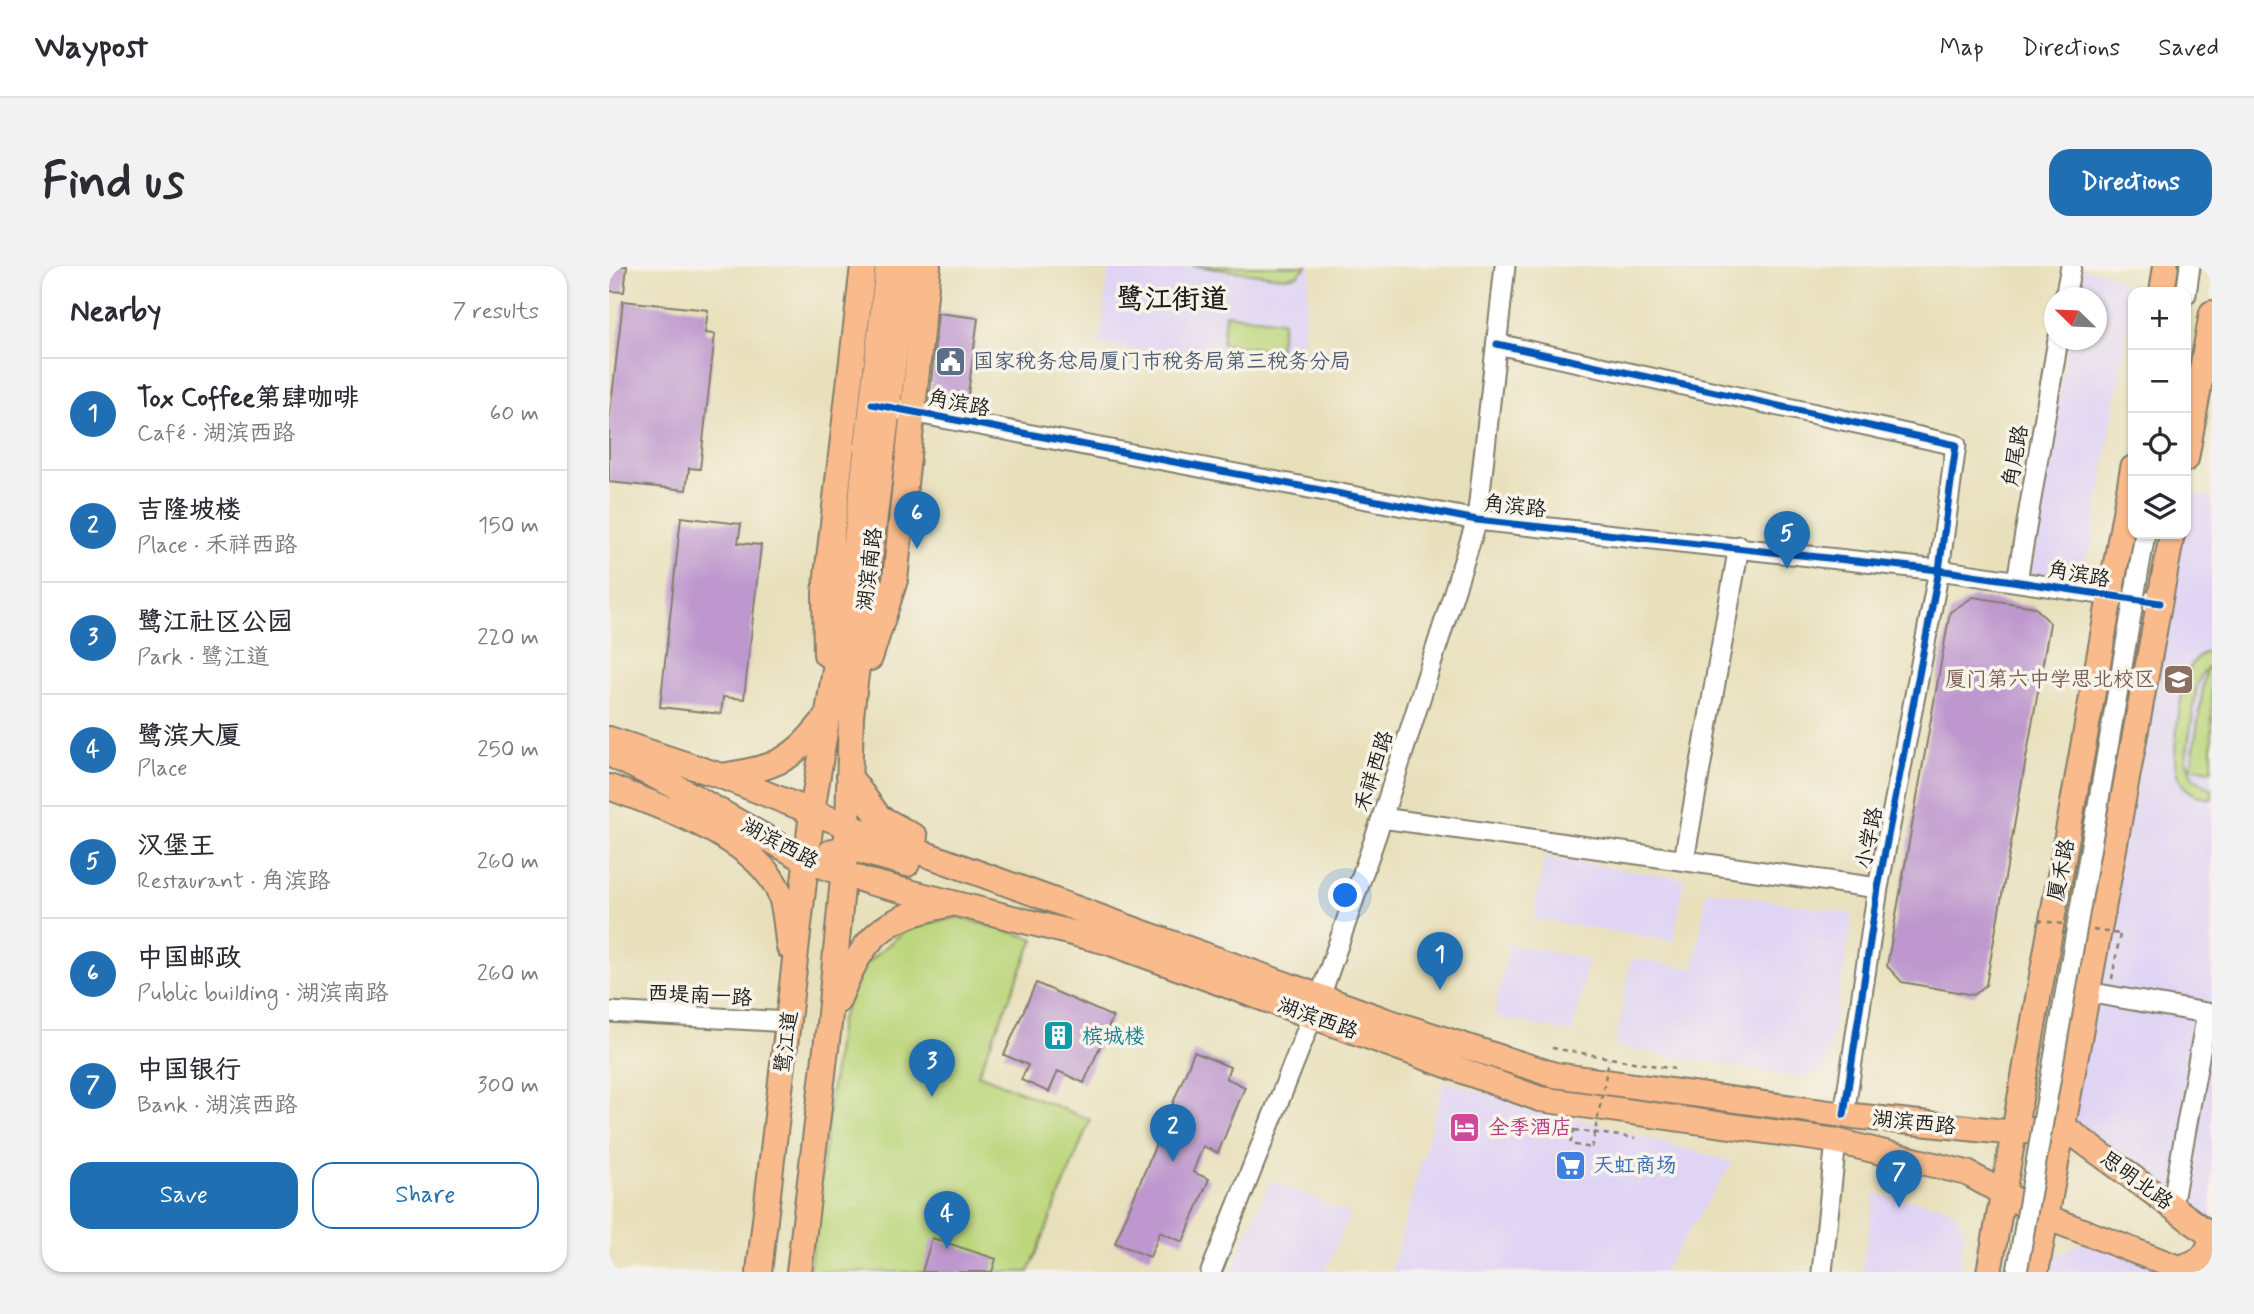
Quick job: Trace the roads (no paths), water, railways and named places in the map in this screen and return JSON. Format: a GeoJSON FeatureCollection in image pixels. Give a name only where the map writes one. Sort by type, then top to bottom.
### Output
{"type":"FeatureCollection","features":[{"type":"Feature","properties":{"kind":"main road"},"geometry":{"type":"LineString","coordinates":[[839,715],[825,593],[863,266]]}},
{"type":"Feature","properties":{"kind":"main road","name":"湖滨南路"},"geometry":{"type":"LineString","coordinates":[[888,266],[892,408]]}},
{"type":"Feature","properties":{"kind":"main road","name":"湖滨南路"},"geometry":{"type":"LineString","coordinates":[[812,812],[839,715],[857,532],[892,408],[905,266]]}},
{"type":"Feature","properties":{"kind":"main road"},"geometry":{"type":"LineString","coordinates":[[721,776],[762,770],[787,760],[839,715],[895,580],[892,408],[928,266]]}},
{"type":"Feature","properties":{"kind":"main road"},"geometry":{"type":"LineString","coordinates":[[2163,287],[2166,266]]}},
{"type":"Feature","properties":{"kind":"main road"},"geometry":{"type":"LineString","coordinates":[[2191,430],[2212,313]]}},
{"type":"Feature","properties":{"kind":"main road","name":"厦禾路"},"geometry":{"type":"LineString","coordinates":[[1989,1272],[2112,598],[2132,476]]}},
{"type":"Feature","properties":{"kind":"main road"},"geometry":{"type":"LineString","coordinates":[[2036,1272],[2171,539]]}},
{"type":"Feature","properties":{"kind":"main road","name":"湖滨南路"},"geometry":{"type":"LineString","coordinates":[[839,715],[849,776],[843,873]]}},
{"type":"Feature","properties":{"kind":"main road","name":"湖滨西路"},"geometry":{"type":"LineString","coordinates":[[609,739],[721,776],[812,812],[847,836],[981,873],[1060,901],[1540,1099],[1836,1141],[1967,1173],[2046,1216]]}},
{"type":"Feature","properties":{"kind":"main road","name":"湖滨西路"},"geometry":{"type":"LineString","coordinates":[[609,754],[673,785],[807,861],[951,904],[1108,942],[1316,1007],[1555,1075],[1844,1115],[2015,1133],[2061,1125]]}},
{"type":"Feature","properties":{"kind":"main road"},"geometry":{"type":"LineString","coordinates":[[609,776],[677,816]]}},
{"type":"Feature","properties":{"kind":"main road"},"geometry":{"type":"LineString","coordinates":[[849,776],[879,817],[981,873]]}},
{"type":"Feature","properties":{"kind":"main road"},"geometry":{"type":"LineString","coordinates":[[609,787],[736,842],[762,863],[780,894],[794,976]]}},
{"type":"Feature","properties":{"kind":"main road","name":"鹭江道"},"geometry":{"type":"LineString","coordinates":[[759,1272],[812,812]]}},
{"type":"Feature","properties":{"kind":"main road"},"geometry":{"type":"LineString","coordinates":[[807,861],[847,836],[878,854],[996,894],[1060,901]]}},
{"type":"Feature","properties":{"kind":"main road","name":"鹭江道"},"geometry":{"type":"LineString","coordinates":[[799,1272],[829,1024],[843,873]]}},
{"type":"Feature","properties":{"kind":"main road"},"geometry":{"type":"LineString","coordinates":[[829,1024],[852,964],[881,928],[915,912],[951,904]]}},
{"type":"Feature","properties":{"kind":"main road","name":"思明北路"},"geometry":{"type":"LineString","coordinates":[[2061,1125],[2211,1235]]}},
{"type":"Feature","properties":{"kind":"main road"},"geometry":{"type":"LineString","coordinates":[[2046,1216],[2183,1270],[2196,1264],[2205,1255],[2211,1247],[2211,1235]]}},
{"type":"Feature","properties":{"kind":"street","name":"禾祥西路"},"geometry":{"type":"LineString","coordinates":[[1211,1272],[1316,1007],[1382,818],[1478,520],[1505,266]]}},
{"type":"Feature","properties":{"kind":"street"},"geometry":{"type":"LineString","coordinates":[[2067,287],[2071,266]]}},
{"type":"Feature","properties":{"kind":"street"},"geometry":{"type":"LineString","coordinates":[[2187,287],[2190,266]]}},
{"type":"Feature","properties":{"kind":"street","name":"小学路"},"geometry":{"type":"LineString","coordinates":[[1497,344],[1956,445],[1939,570],[1878,888],[1844,1115]]}},
{"type":"Feature","properties":{"kind":"street","name":"角尾路"},"geometry":{"type":"LineString","coordinates":[[2017,581],[2056,350]]}},
{"type":"Feature","properties":{"kind":"street","name":"角滨路"},"geometry":{"type":"LineString","coordinates":[[892,408],[1478,520],[1739,546],[1939,570],[2159,603]]}},
{"type":"Feature","properties":{"kind":"street"},"geometry":{"type":"LineString","coordinates":[[2017,1272],[2144,539]]}},
{"type":"Feature","properties":{"kind":"street"},"geometry":{"type":"LineString","coordinates":[[1684,860],[1739,546]]}},
{"type":"Feature","properties":{"kind":"street"},"geometry":{"type":"LineString","coordinates":[[1382,818],[1878,888]]}},
{"type":"Feature","properties":{"kind":"street"},"geometry":{"type":"LineString","coordinates":[[2087,992],[2209,1013],[2172,1206]]}},
{"type":"Feature","properties":{"kind":"street","name":"西堤南一路"},"geometry":{"type":"LineString","coordinates":[[609,1012],[789,1022]]}},
{"type":"Feature","properties":{"kind":"street"},"geometry":{"type":"LineString","coordinates":[[1822,1272],[1836,1141]]}},
{"type":"Feature","properties":{"kind":"place","name":"国家税务总局厦门市税务局第三税务分局"},"geometry":{"type":"Point","coordinates":[950,361]}},
{"type":"Feature","properties":{"kind":"place","name":"中国邮政"},"geometry":{"type":"Point","coordinates":[917,549]}},
{"type":"Feature","properties":{"kind":"place","name":"汉堡王"},"geometry":{"type":"Point","coordinates":[1787,569]}},
{"type":"Feature","properties":{"kind":"place","name":"厦门第六中学思北校区"},"geometry":{"type":"Point","coordinates":[2178,679]}},
{"type":"Feature","properties":{"kind":"place","name":"Tox Coffee第肆咖啡"},"geometry":{"type":"Point","coordinates":[1440,990]}},
{"type":"Feature","properties":{"kind":"place","name":"槟城楼"},"geometry":{"type":"Point","coordinates":[1059,1036]}},
{"type":"Feature","properties":{"kind":"place","name":"鹭江社区公园"},"geometry":{"type":"Point","coordinates":[932,1097]}},
{"type":"Feature","properties":{"kind":"place","name":"全季酒店"},"geometry":{"type":"Point","coordinates":[1465,1127]}},
{"type":"Feature","properties":{"kind":"place","name":"吉隆坡楼"},"geometry":{"type":"Point","coordinates":[1173,1162]}},
{"type":"Feature","properties":{"kind":"place","name":"天虹商场"},"geometry":{"type":"Point","coordinates":[1570,1165]}},
{"type":"Feature","properties":{"kind":"place","name":"中国银行"},"geometry":{"type":"Point","coordinates":[1899,1208]}},
{"type":"Feature","properties":{"kind":"place","name":"鹭滨大厦"},"geometry":{"type":"Point","coordinates":[947,1249]}},
{"type":"Feature","properties":{"kind":"district","name":"鹭江街道"},"geometry":{"type":"Point","coordinates":[1172,298]}}]}
